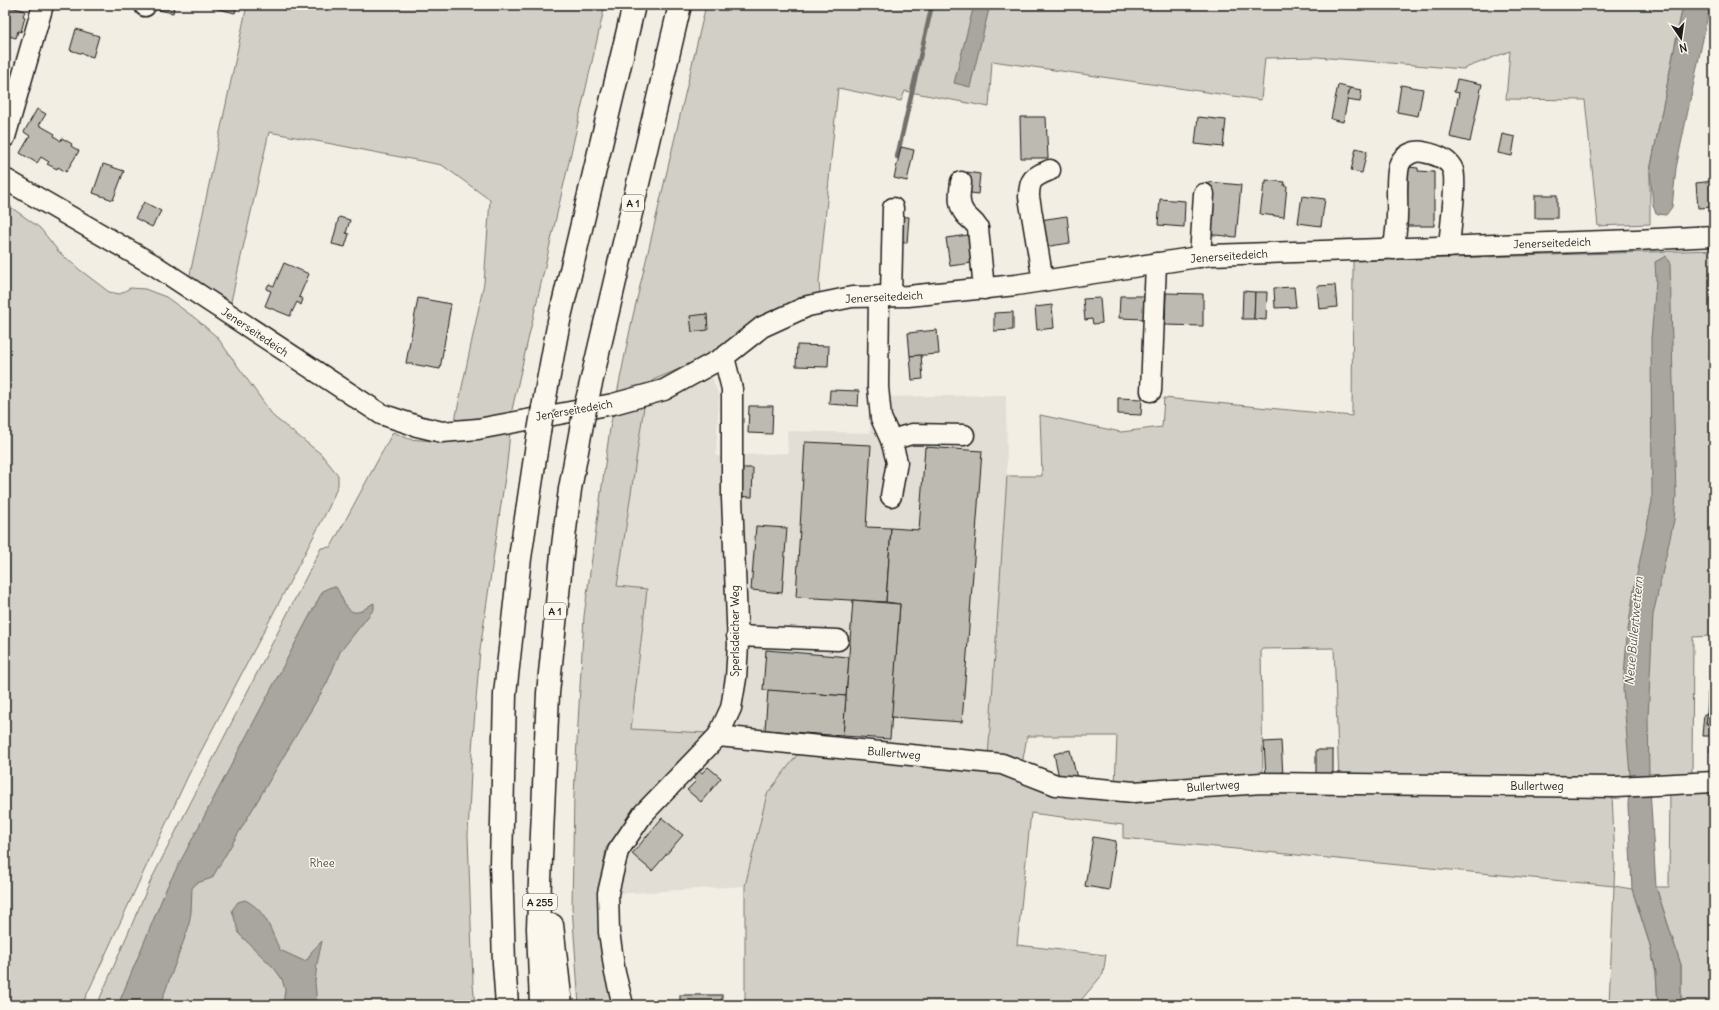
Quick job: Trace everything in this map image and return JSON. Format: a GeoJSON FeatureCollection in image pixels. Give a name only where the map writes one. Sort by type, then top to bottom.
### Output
{"type":"FeatureCollection","features":[{"type":"Feature","properties":{"kind":"highway"},"geometry":{"type":"LineString","coordinates":[[508,1005],[504,963],[501,864],[505,694],[520,558],[539,432],[559,321],[634,5]]}},
{"type":"Feature","properties":{"kind":"highway","name":"A 1"},"geometry":{"type":"LineString","coordinates":[[561,1005],[552,929],[544,798],[548,693],[557,596],[570,490],[582,424],[680,5]]}},
{"type":"Feature","properties":{"kind":"highway","name":"A 255"},"geometry":{"type":"LineString","coordinates":[[541,1005],[538,928],[544,798]]}},
{"type":"Feature","properties":{"kind":"street"},"geometry":{"type":"LineString","coordinates":[[5,137],[42,5]]}},
{"type":"Feature","properties":{"kind":"street"},"geometry":{"type":"LineString","coordinates":[[1394,249],[1400,163],[1408,154],[1420,151],[1433,154],[1444,160],[1453,170],[1454,188],[1449,247]]}},
{"type":"Feature","properties":{"kind":"street"},"geometry":{"type":"LineString","coordinates":[[1043,281],[1029,189],[1030,182],[1033,178],[1050,170]]}},
{"type":"Feature","properties":{"kind":"street","name":"Jenerseitedeich"},"geometry":{"type":"LineString","coordinates":[[5,179],[154,265],[381,414],[417,426],[442,432],[478,429],[613,404],[664,390],[724,357],[762,328],[808,306],[852,297],[908,296],[984,289],[1211,255],[1714,236]]}},
{"type":"Feature","properties":{"kind":"street"},"geometry":{"type":"LineString","coordinates":[[961,182],[959,200],[964,213],[975,223],[978,228],[984,289]]}},
{"type":"Feature","properties":{"kind":"street"},"geometry":{"type":"LineString","coordinates":[[1200,257],[1204,194]]}},
{"type":"Feature","properties":{"kind":"street"},"geometry":{"type":"LineString","coordinates":[[891,496],[897,462],[891,440],[881,418],[878,387],[893,208]]}},
{"type":"Feature","properties":{"kind":"street"},"geometry":{"type":"LineString","coordinates":[[1151,391],[1156,263]]}},
{"type":"Feature","properties":{"kind":"street","name":"Sperlsdeicher Weg"},"geometry":{"type":"LineString","coordinates":[[623,1005],[615,973],[609,932],[608,893],[618,851],[643,814],[718,736],[731,708],[736,678],[737,636],[732,498],[732,389],[724,357]]}},
{"type":"Feature","properties":{"kind":"street"},"geometry":{"type":"LineString","coordinates":[[891,440],[912,434],[964,435]]}},
{"type":"Feature","properties":{"kind":"street"},"geometry":{"type":"LineString","coordinates":[[737,636],[838,640]]}},
{"type":"Feature","properties":{"kind":"street","name":"Bullertweg"},"geometry":{"type":"LineString","coordinates":[[718,736],[1002,764],[1056,785],[1134,792],[1262,783],[1616,787],[1714,782]]}},
{"type":"Feature","properties":{"kind":"shaded area"},"geometry":{"type":"Polygon","coordinates":[[[705,358],[719,396],[716,456],[788,453],[787,431],[870,433],[873,397],[1006,395],[1007,476],[987,768],[767,794],[745,886],[600,895],[606,848],[637,809],[705,733],[631,729],[647,589],[617,586],[645,400],[653,380],[705,358]]]}},
{"type":"Feature","properties":{"kind":"green space"},"geometry":{"type":"Polygon","coordinates":[[[247,5],[605,5],[511,414],[454,425],[484,283],[490,200],[442,165],[269,132],[230,306],[189,279],[247,5]]]}},
{"type":"Feature","properties":{"kind":"green space"},"geometry":{"type":"Polygon","coordinates":[[[706,5],[1683,5],[1650,171],[1650,224],[1598,226],[1585,100],[1506,99],[1510,51],[1463,69],[1317,57],[1265,58],[1261,100],[992,61],[989,107],[905,91],[901,101],[838,88],[819,282],[820,295],[761,318],[705,358],[653,380],[645,400],[617,586],[647,589],[631,729],[706,733],[637,809],[606,848],[600,895],[617,1005],[579,1005],[572,907],[574,795],[584,616],[610,428],[632,320],[706,5]]]}},
{"type":"Feature","properties":{"kind":"green space"},"geometry":{"type":"Polygon","coordinates":[[[5,203],[40,228],[59,252],[109,292],[120,294],[130,288],[145,289],[166,297],[195,318],[217,337],[274,417],[321,454],[338,475],[338,485],[329,507],[188,776],[82,1005],[5,1005],[5,203]]]}},
{"type":"Feature","properties":{"kind":"green space"},"geometry":{"type":"Polygon","coordinates":[[[1714,250],[1714,636],[1693,637],[1692,774],[1607,779],[1339,781],[1334,648],[1261,649],[1263,778],[1115,785],[1117,736],[1027,736],[1022,765],[988,758],[1007,476],[1042,476],[1040,415],[1121,432],[1162,427],[1164,398],[1352,416],[1353,261],[1714,250]]]}},
{"type":"Feature","properties":{"kind":"green space","name":"Rhee"},"geometry":{"type":"Polygon","coordinates":[[[393,432],[409,439],[434,441],[436,439],[510,432],[507,463],[480,650],[472,750],[468,835],[475,1005],[97,1005],[151,880],[321,548],[331,547],[393,432]]]}},
{"type":"Feature","properties":{"kind":"green space"},"geometry":{"type":"Polygon","coordinates":[[[801,750],[987,768],[1055,788],[1261,787],[1612,794],[1615,862],[1614,886],[1123,838],[1123,825],[1031,813],[1017,945],[1106,955],[1103,974],[1077,1005],[745,1005],[745,886],[767,794],[801,750]]]}},
{"type":"Feature","properties":{"kind":"green space"},"geometry":{"type":"Polygon","coordinates":[[[1714,788],[1714,1005],[1681,1005],[1681,965],[1656,887],[1669,887],[1670,791],[1714,788]]]}},
{"type":"Feature","properties":{"kind":"green space"},"geometry":{"type":"Polygon","coordinates":[[[1614,886],[1632,889],[1650,945],[1656,972],[1658,1005],[1609,1005],[1614,886]]]}},
{"type":"Feature","properties":{"kind":"water"},"geometry":{"type":"Polygon","coordinates":[[[974,5],[990,5],[970,87],[954,83],[974,5]]]}},
{"type":"Feature","properties":{"kind":"water"},"geometry":{"type":"Polygon","coordinates":[[[1683,5],[1710,5],[1676,168],[1672,207],[1666,215],[1656,214],[1653,205],[1650,171],[1683,5]]]}},
{"type":"Feature","properties":{"kind":"water","name":"Neue Bullertwettern"},"geometry":{"type":"Polygon","coordinates":[[[1666,256],[1670,264],[1676,496],[1674,520],[1653,615],[1648,718],[1649,773],[1656,887],[1681,965],[1681,1005],[1658,1005],[1656,972],[1650,945],[1632,889],[1628,805],[1630,775],[1623,689],[1627,637],[1634,589],[1652,501],[1651,339],[1656,281],[1655,262],[1666,256]]]}},
{"type":"Feature","properties":{"kind":"water"},"geometry":{"type":"Polygon","coordinates":[[[331,587],[336,587],[344,603],[350,610],[358,612],[374,603],[374,609],[340,652],[327,683],[212,878],[197,883],[192,888],[191,912],[188,929],[160,1005],[118,1005],[167,887],[320,596],[324,590],[331,587]]]}},
{"type":"Feature","properties":{"kind":"water"},"geometry":{"type":"Polygon","coordinates":[[[245,900],[252,904],[263,915],[280,950],[304,961],[308,959],[312,951],[322,941],[315,982],[317,1005],[283,1005],[285,990],[282,979],[274,968],[239,934],[232,910],[238,902],[245,900]]]}},
{"type":"Feature","properties":{"kind":"building"},"geometry":{"type":"Polygon","coordinates":[[[5,5],[25,11],[21,32],[18,31],[16,38],[5,35],[5,5]]]}},
{"type":"Feature","properties":{"kind":"building"},"geometry":{"type":"Polygon","coordinates":[[[150,5],[174,5],[173,13],[149,8],[150,5]]]}},
{"type":"Feature","properties":{"kind":"building"},"geometry":{"type":"Polygon","coordinates":[[[215,5],[237,5],[235,13],[215,8],[215,5]]]}},
{"type":"Feature","properties":{"kind":"building"},"geometry":{"type":"Polygon","coordinates":[[[76,29],[99,36],[93,57],[70,50],[76,29]]]}},
{"type":"Feature","properties":{"kind":"building"},"geometry":{"type":"Polygon","coordinates":[[[1457,79],[1482,84],[1470,142],[1450,137],[1459,93],[1454,92],[1457,79]]]}},
{"type":"Feature","properties":{"kind":"building"},"geometry":{"type":"Polygon","coordinates":[[[1338,85],[1350,88],[1343,122],[1331,119],[1338,85]]]}},
{"type":"Feature","properties":{"kind":"building"},"geometry":{"type":"Polygon","coordinates":[[[1401,85],[1423,89],[1418,116],[1397,112],[1401,85]]]}},
{"type":"Feature","properties":{"kind":"building"},"geometry":{"type":"Polygon","coordinates":[[[1350,88],[1362,90],[1360,102],[1347,100],[1350,88]]]}},
{"type":"Feature","properties":{"kind":"building"},"geometry":{"type":"Polygon","coordinates":[[[37,109],[46,114],[39,125],[55,134],[54,136],[61,141],[62,138],[72,144],[71,146],[79,151],[66,172],[58,167],[57,169],[47,164],[49,162],[41,157],[37,163],[20,153],[30,136],[24,132],[37,109]]]}},
{"type":"Feature","properties":{"kind":"building"},"geometry":{"type":"Polygon","coordinates":[[[1020,117],[1046,117],[1048,158],[1021,158],[1020,117]]]}},
{"type":"Feature","properties":{"kind":"building"},"geometry":{"type":"Polygon","coordinates":[[[1198,117],[1226,120],[1223,147],[1195,144],[1198,117]]]}},
{"type":"Feature","properties":{"kind":"building"},"geometry":{"type":"Polygon","coordinates":[[[1502,134],[1515,137],[1512,156],[1498,153],[1502,134]]]}},
{"type":"Feature","properties":{"kind":"building"},"geometry":{"type":"Polygon","coordinates":[[[901,147],[914,150],[907,181],[894,178],[901,147]]]}},
{"type":"Feature","properties":{"kind":"building"},"geometry":{"type":"Polygon","coordinates":[[[1356,148],[1367,151],[1362,173],[1351,171],[1356,148]]]}},
{"type":"Feature","properties":{"kind":"building"},"geometry":{"type":"Polygon","coordinates":[[[103,164],[124,171],[113,200],[93,193],[103,164]]]}},
{"type":"Feature","properties":{"kind":"building"},"geometry":{"type":"Polygon","coordinates":[[[1408,167],[1418,168],[1418,171],[1434,172],[1434,226],[1407,226],[1408,167]]]}},
{"type":"Feature","properties":{"kind":"building"},"geometry":{"type":"Polygon","coordinates":[[[967,172],[980,174],[978,194],[964,192],[967,172]]]}},
{"type":"Feature","properties":{"kind":"building"},"geometry":{"type":"Polygon","coordinates":[[[1266,180],[1285,182],[1284,186],[1287,186],[1284,217],[1260,214],[1264,184],[1266,184],[1266,180]]]}},
{"type":"Feature","properties":{"kind":"building"},"geometry":{"type":"Polygon","coordinates":[[[1714,181],[1714,207],[1698,208],[1696,183],[1714,181]]]}},
{"type":"Feature","properties":{"kind":"building"},"geometry":{"type":"Polygon","coordinates":[[[1209,182],[1241,185],[1236,237],[1205,234],[1209,182]]]}},
{"type":"Feature","properties":{"kind":"building"},"geometry":{"type":"Polygon","coordinates":[[[1535,195],[1557,195],[1557,218],[1535,218],[1535,195]]]}},
{"type":"Feature","properties":{"kind":"building"},"geometry":{"type":"Polygon","coordinates":[[[1302,196],[1325,199],[1321,226],[1298,223],[1302,196]]]}},
{"type":"Feature","properties":{"kind":"building"},"geometry":{"type":"Polygon","coordinates":[[[1160,199],[1185,201],[1184,227],[1158,225],[1160,199]]]}},
{"type":"Feature","properties":{"kind":"building"},"geometry":{"type":"Polygon","coordinates":[[[144,202],[161,211],[152,227],[135,218],[144,202]]]}},
{"type":"Feature","properties":{"kind":"building"},"geometry":{"type":"Polygon","coordinates":[[[895,216],[909,217],[907,243],[894,242],[895,216]]]}},
{"type":"Feature","properties":{"kind":"building"},"geometry":{"type":"Polygon","coordinates":[[[1067,216],[1070,243],[1044,247],[1040,220],[1067,216]]]}},
{"type":"Feature","properties":{"kind":"building"},"geometry":{"type":"Polygon","coordinates":[[[339,217],[350,220],[346,233],[349,234],[345,247],[332,244],[339,217]]]}},
{"type":"Feature","properties":{"kind":"building"},"geometry":{"type":"Polygon","coordinates":[[[968,235],[972,263],[950,266],[946,238],[968,235]]]}},
{"type":"Feature","properties":{"kind":"building"},"geometry":{"type":"Polygon","coordinates":[[[284,263],[309,274],[299,297],[303,299],[301,305],[297,302],[290,316],[265,306],[271,291],[266,289],[269,284],[274,286],[284,263]]]}},
{"type":"Feature","properties":{"kind":"building"},"geometry":{"type":"Polygon","coordinates":[[[1335,285],[1337,307],[1319,309],[1317,286],[1335,285]]]}},
{"type":"Feature","properties":{"kind":"building"},"geometry":{"type":"Polygon","coordinates":[[[1294,287],[1296,307],[1275,308],[1274,288],[1294,287]]]}},
{"type":"Feature","properties":{"kind":"building"},"geometry":{"type":"Polygon","coordinates":[[[1243,291],[1255,292],[1254,319],[1242,319],[1243,291]]]}},
{"type":"Feature","properties":{"kind":"building"},"geometry":{"type":"Polygon","coordinates":[[[1255,292],[1267,292],[1266,320],[1254,319],[1255,292]]]}},
{"type":"Feature","properties":{"kind":"building"},"geometry":{"type":"Polygon","coordinates":[[[1166,293],[1203,294],[1203,326],[1165,325],[1166,293]]]}},
{"type":"Feature","properties":{"kind":"building"},"geometry":{"type":"Polygon","coordinates":[[[1120,296],[1145,296],[1144,319],[1119,318],[1120,296]]]}},
{"type":"Feature","properties":{"kind":"building"},"geometry":{"type":"Polygon","coordinates":[[[418,298],[451,304],[440,369],[406,363],[418,298]]]}},
{"type":"Feature","properties":{"kind":"building"},"geometry":{"type":"Polygon","coordinates":[[[1100,298],[1102,323],[1093,324],[1092,319],[1085,320],[1083,299],[1100,298]]]}},
{"type":"Feature","properties":{"kind":"building"},"geometry":{"type":"Polygon","coordinates":[[[1052,305],[1054,328],[1037,330],[1035,307],[1052,305]]]}},
{"type":"Feature","properties":{"kind":"building"},"geometry":{"type":"Polygon","coordinates":[[[1013,312],[1013,330],[994,331],[994,313],[1013,312]]]}},
{"type":"Feature","properties":{"kind":"building"},"geometry":{"type":"Polygon","coordinates":[[[707,314],[708,330],[692,332],[690,316],[707,314]]]}},
{"type":"Feature","properties":{"kind":"building"},"geometry":{"type":"Polygon","coordinates":[[[937,330],[939,354],[910,356],[908,333],[937,330]]]}},
{"type":"Feature","properties":{"kind":"building"},"geometry":{"type":"Polygon","coordinates":[[[797,345],[829,346],[828,367],[796,366],[797,345]]]}},
{"type":"Feature","properties":{"kind":"building"},"geometry":{"type":"Polygon","coordinates":[[[921,355],[923,379],[912,380],[910,356],[921,355]]]}},
{"type":"Feature","properties":{"kind":"building"},"geometry":{"type":"Polygon","coordinates":[[[830,390],[859,391],[858,406],[829,404],[830,390]]]}},
{"type":"Feature","properties":{"kind":"building"},"geometry":{"type":"Polygon","coordinates":[[[1118,398],[1142,399],[1141,415],[1118,414],[1118,398]]]}},
{"type":"Feature","properties":{"kind":"building"},"geometry":{"type":"Polygon","coordinates":[[[749,406],[773,406],[772,434],[748,433],[749,406]]]}},
{"type":"Feature","properties":{"kind":"building"},"geometry":{"type":"Polygon","coordinates":[[[805,442],[871,445],[866,527],[891,528],[886,602],[796,597],[805,442]]]}},
{"type":"Feature","properties":{"kind":"building"},"geometry":{"type":"Polygon","coordinates":[[[925,447],[982,451],[962,722],[891,717],[900,604],[886,602],[891,528],[919,530],[925,447]]]}},
{"type":"Feature","properties":{"kind":"building"},"geometry":{"type":"Polygon","coordinates":[[[734,468],[753,468],[752,497],[733,496],[734,468]]]}},
{"type":"Feature","properties":{"kind":"building"},"geometry":{"type":"Polygon","coordinates":[[[756,526],[787,528],[782,593],[751,590],[756,526]]]}},
{"type":"Feature","properties":{"kind":"building"},"geometry":{"type":"Polygon","coordinates":[[[853,600],[900,604],[890,739],[843,736],[853,600]]]}},
{"type":"Feature","properties":{"kind":"building"},"geometry":{"type":"Polygon","coordinates":[[[766,650],[849,657],[846,696],[763,690],[766,650]]]}},
{"type":"Feature","properties":{"kind":"building"},"geometry":{"type":"Polygon","coordinates":[[[768,690],[846,696],[843,736],[765,730],[768,690]]]}},
{"type":"Feature","properties":{"kind":"building"},"geometry":{"type":"Polygon","coordinates":[[[1708,692],[1714,692],[1714,714],[1707,713],[1708,692]]]}},
{"type":"Feature","properties":{"kind":"building"},"geometry":{"type":"Polygon","coordinates":[[[1707,713],[1714,714],[1714,724],[1706,724],[1707,713]]]}},
{"type":"Feature","properties":{"kind":"building"},"geometry":{"type":"Polygon","coordinates":[[[1704,714],[1707,714],[1706,724],[1714,724],[1714,752],[1710,752],[1711,736],[1702,736],[1704,714]]]}},
{"type":"Feature","properties":{"kind":"building"},"geometry":{"type":"Polygon","coordinates":[[[1281,741],[1283,776],[1266,777],[1264,742],[1281,741]]]}},
{"type":"Feature","properties":{"kind":"building"},"geometry":{"type":"Polygon","coordinates":[[[1070,750],[1077,778],[1060,782],[1054,754],[1070,750]]]}},
{"type":"Feature","properties":{"kind":"building"},"geometry":{"type":"Polygon","coordinates":[[[1316,750],[1333,750],[1333,775],[1316,775],[1316,750]]]}},
{"type":"Feature","properties":{"kind":"building"},"geometry":{"type":"Polygon","coordinates":[[[708,767],[721,778],[701,802],[687,790],[696,781],[693,778],[699,771],[702,773],[708,767]]]}},
{"type":"Feature","properties":{"kind":"building"},"geometry":{"type":"Polygon","coordinates":[[[662,818],[683,835],[652,871],[632,854],[662,818]]]}},
{"type":"Feature","properties":{"kind":"building"},"geometry":{"type":"Polygon","coordinates":[[[1093,837],[1116,841],[1109,890],[1085,886],[1093,837]]]}},
{"type":"Feature","properties":{"kind":"building"},"geometry":{"type":"Polygon","coordinates":[[[680,995],[722,995],[722,1005],[680,1005],[680,995]]]}},
{"type":"Feature","properties":{"kind":"waterway"},"geometry":{"type":"LineString","coordinates":[[897,157],[932,5]]}}]}
